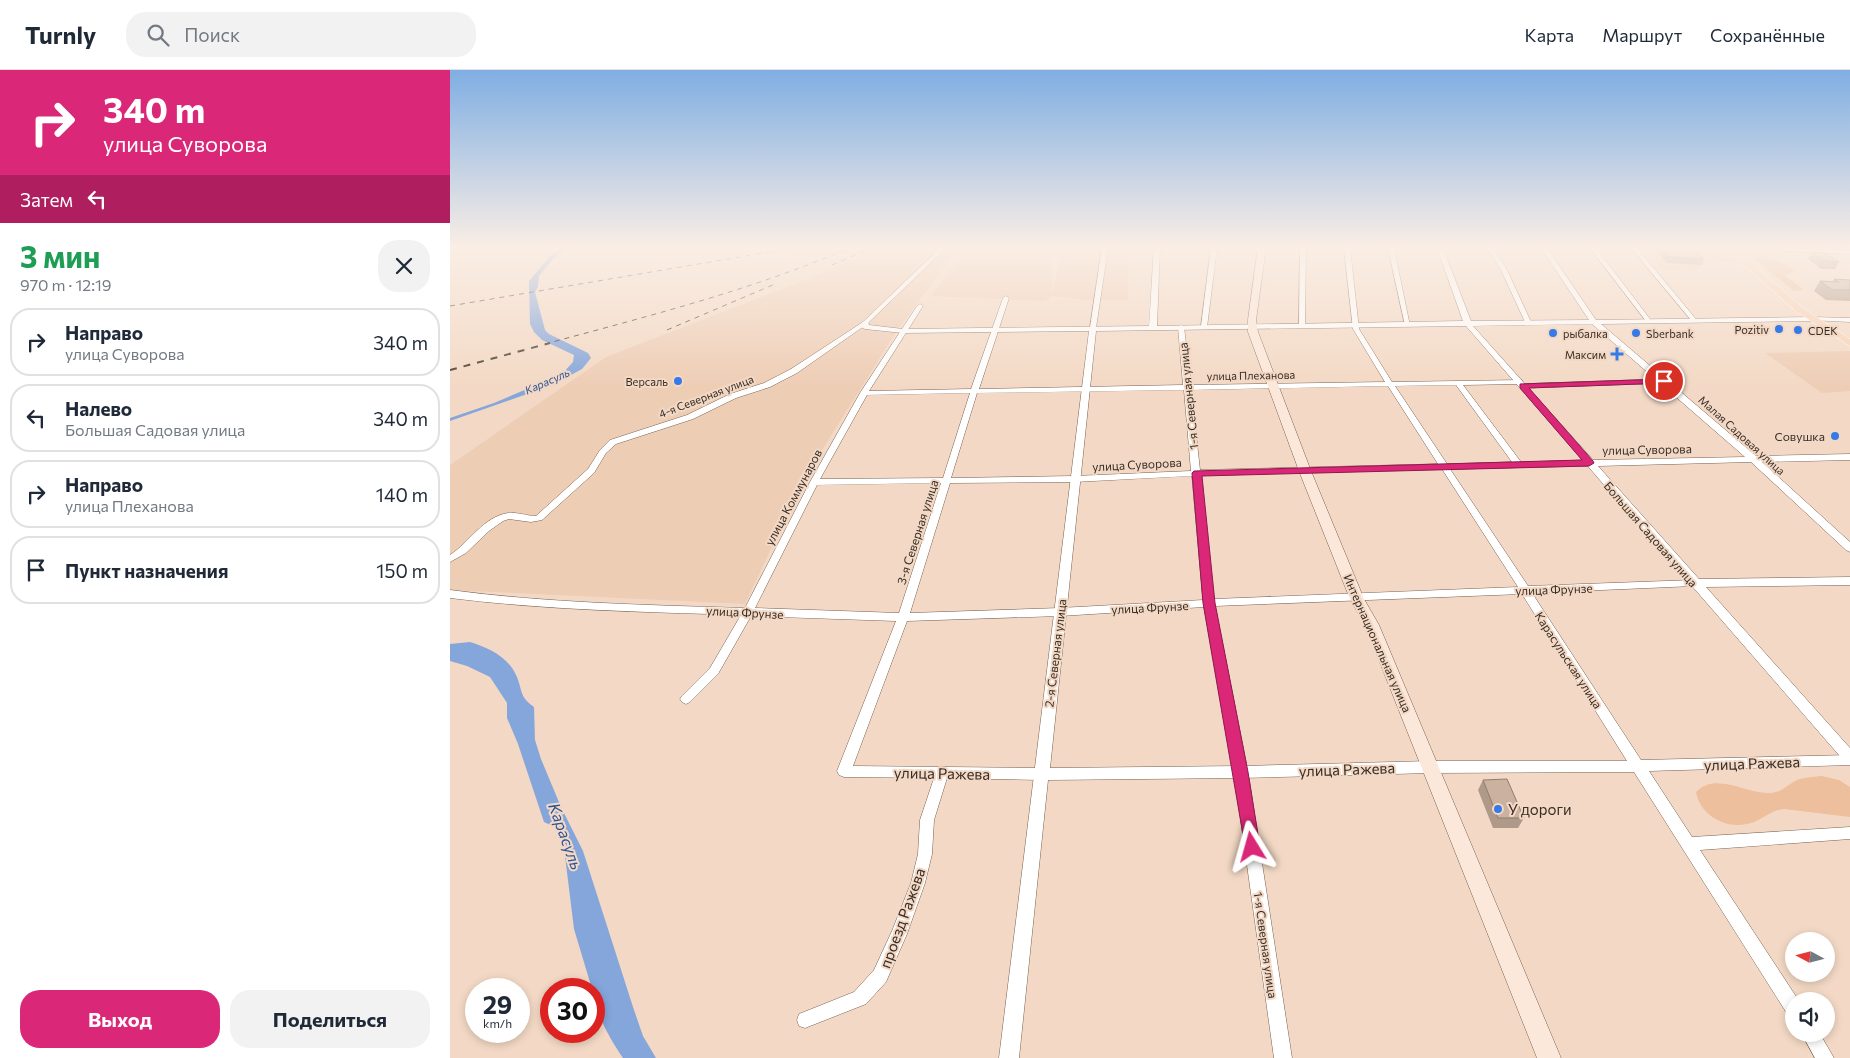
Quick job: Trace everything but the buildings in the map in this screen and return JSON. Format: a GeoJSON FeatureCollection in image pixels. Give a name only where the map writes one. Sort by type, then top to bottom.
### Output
{"type":"FeatureCollection","features":[{"type":"Feature","properties":{"kind":"main road","name":"Интернациональная улица"},"geometry":{"type":"LineString","coordinates":[[1256,294],[1252,326],[1273,386],[1357,598],[1372,624],[1549,1058]]}},
{"type":"Feature","properties":{"kind":"main road"},"geometry":{"type":"LineString","coordinates":[[1783,294],[1812,319],[1850,343]]}},
{"type":"Feature","properties":{"kind":"street","name":"4-я Северная улица"},"geometry":{"type":"LineString","coordinates":[[450,559],[469,546],[481,532],[503,517],[533,520],[539,518],[591,471],[603,452],[613,442],[690,417],[733,396],[766,385],[803,365],[862,326],[895,294]]}},
{"type":"Feature","properties":{"kind":"street","name":"2-я Северная улица"},"geometry":{"type":"LineString","coordinates":[[1009,1058],[1074,479],[1098,294]]}},
{"type":"Feature","properties":{"kind":"street"},"geometry":{"type":"LineString","coordinates":[[1154,327],[1155,294]]}},
{"type":"Feature","properties":{"kind":"street"},"geometry":{"type":"LineString","coordinates":[[1204,327],[1208,294]]}},
{"type":"Feature","properties":{"kind":"street"},"geometry":{"type":"LineString","coordinates":[[1302,294],[1302,326]]}},
{"type":"Feature","properties":{"kind":"street","name":"Карасульская улица"},"geometry":{"type":"LineString","coordinates":[[1352,294],[1355,326],[1390,384],[1525,590],[1785,995]]}},
{"type":"Feature","properties":{"kind":"street"},"geometry":{"type":"LineString","coordinates":[[1401,294],[1408,325]]}},
{"type":"Feature","properties":{"kind":"street","name":"Большая Садовая улица"},"geometry":{"type":"LineString","coordinates":[[1457,294],[1468,324],[1850,759]]}},
{"type":"Feature","properties":{"kind":"street"},"geometry":{"type":"LineString","coordinates":[[1515,294],[1528,322]]}},
{"type":"Feature","properties":{"kind":"street","name":"Малая Садовая улица"},"geometry":{"type":"LineString","coordinates":[[1575,294],[1593,321],[1754,459],[1850,548]]}},
{"type":"Feature","properties":{"kind":"street"},"geometry":{"type":"LineString","coordinates":[[1628,294],[1648,320]]}},
{"type":"Feature","properties":{"kind":"street"},"geometry":{"type":"LineString","coordinates":[[1672,294],[1693,319]]}},
{"type":"Feature","properties":{"kind":"street","name":"3-я Северная улица"},"geometry":{"type":"LineString","coordinates":[[844,771],[903,617],[974,392],[1006,298]]}},
{"type":"Feature","properties":{"kind":"street","name":"улица Коммунаров"},"geometry":{"type":"LineString","coordinates":[[686,699],[714,671],[748,612],[814,482],[864,393],[920,306]]}},
{"type":"Feature","properties":{"kind":"street"},"geometry":{"type":"LineString","coordinates":[[862,326],[903,330],[995,330],[1355,326],[1693,319],[1850,320]]}},
{"type":"Feature","properties":{"kind":"street","name":"1-я Северная улица"},"geometry":{"type":"LineString","coordinates":[[1180,327],[1197,473],[1209,603],[1241,772],[1283,1058]]}},
{"type":"Feature","properties":{"kind":"street","name":"улица Плеханова"},"geometry":{"type":"LineString","coordinates":[[864,393],[1086,388],[1664,381]]}},
{"type":"Feature","properties":{"kind":"street"},"geometry":{"type":"LineString","coordinates":[[1458,383],[1518,464]]}},
{"type":"Feature","properties":{"kind":"street","name":"улица Суворова"},"geometry":{"type":"LineString","coordinates":[[814,482],[1074,479],[1197,473],[1850,457]]}},
{"type":"Feature","properties":{"kind":"street","name":"улица Фрунзе"},"geometry":{"type":"LineString","coordinates":[[450,594],[523,602],[903,617],[1060,612],[1209,603],[1694,583],[1850,581]]}},
{"type":"Feature","properties":{"kind":"street","name":"улица Ражева"},"geometry":{"type":"LineString","coordinates":[[844,771],[1041,774],[1241,772],[1431,767],[1638,766],[1850,759]]}},
{"type":"Feature","properties":{"kind":"street","name":"проезд Ражева"},"geometry":{"type":"LineString","coordinates":[[805,1020],[860,998],[880,976],[899,934],[918,883],[925,854],[927,820],[942,773]]}},
{"type":"Feature","properties":{"kind":"street"},"geometry":{"type":"LineString","coordinates":[[1689,844],[1850,833]]}},
{"type":"Feature","properties":{"kind":"street"},"geometry":{"type":"LineString","coordinates":[[1815,1042],[1825,1058]]}},
{"type":"Feature","properties":{"kind":"shaded area"},"geometry":{"type":"Polygon","coordinates":[[[769,294],[924,294],[896,332],[805,477],[745,604],[450,590],[450,465],[606,357],[769,294]]]}},
{"type":"Feature","properties":{"kind":"shaded area"},"geometry":{"type":"Polygon","coordinates":[[[933,294],[1128,294],[1128,300],[1087,300],[1052,296],[1045,301],[931,296],[933,294]]]}},
{"type":"Feature","properties":{"kind":"shaded area"},"geometry":{"type":"Polygon","coordinates":[[[1850,351],[1850,391],[1822,393],[1765,353],[1850,351]]]}},
{"type":"Feature","properties":{"kind":"shaded area"},"geometry":{"type":"Polygon","coordinates":[[[1822,776],[1839,780],[1850,787],[1850,817],[1784,809],[1774,811],[1752,823],[1730,824],[1715,819],[1708,814],[1698,800],[1696,792],[1704,786],[1723,784],[1762,793],[1771,793],[1781,790],[1798,780],[1822,776]]]}},
{"type":"Feature","properties":{"kind":"water","name":"Карасуль"},"geometry":{"type":"Polygon","coordinates":[[[529,294],[536,294],[545,330],[549,334],[588,353],[591,358],[582,369],[571,375],[527,394],[450,421],[450,418],[494,403],[562,374],[573,362],[574,355],[542,340],[534,332],[530,324],[529,294]]]}},
{"type":"Feature","properties":{"kind":"water","name":"Карасуль"},"geometry":{"type":"Polygon","coordinates":[[[470,642],[498,654],[509,664],[517,677],[522,694],[534,707],[535,740],[541,759],[561,807],[583,851],[643,1036],[656,1058],[623,1058],[605,1027],[605,978],[589,978],[574,929],[564,848],[559,829],[544,822],[518,744],[507,718],[507,703],[490,677],[467,666],[450,661],[450,644],[470,642]]]}},
{"type":"Feature","properties":{"kind":"railway"},"geometry":{"type":"LineString","coordinates":[[450,306],[520,294]]}},
{"type":"Feature","properties":{"kind":"railway"},"geometry":{"type":"LineString","coordinates":[[545,344],[720,294]]}},
{"type":"Feature","properties":{"kind":"railway"},"geometry":{"type":"LineString","coordinates":[[667,330],[751,294]]}},
{"type":"Feature","properties":{"kind":"railway"},"geometry":{"type":"LineString","coordinates":[[450,370],[550,343]]}},
{"type":"Feature","properties":{"kind":"place","name":"Pozitiv"},"geometry":{"type":"Point","coordinates":[1779,329]}},
{"type":"Feature","properties":{"kind":"place","name":"CDEK"},"geometry":{"type":"Point","coordinates":[1798,330]}},
{"type":"Feature","properties":{"kind":"place","name":"рыбалка"},"geometry":{"type":"Point","coordinates":[1553,333]}},
{"type":"Feature","properties":{"kind":"place","name":"Sberbank"},"geometry":{"type":"Point","coordinates":[1636,333]}},
{"type":"Feature","properties":{"kind":"place","name":"Максим"},"geometry":{"type":"Point","coordinates":[1617,354]}},
{"type":"Feature","properties":{"kind":"place","name":"Версаль"},"geometry":{"type":"Point","coordinates":[678,381]}},
{"type":"Feature","properties":{"kind":"place","name":"Совушка"},"geometry":{"type":"Point","coordinates":[1835,436]}},
{"type":"Feature","properties":{"kind":"place","name":"У дороги"},"geometry":{"type":"Point","coordinates":[1498,809]}},
{"type":"Feature","properties":{"kind":"route"},"geometry":{"type":"LineString","coordinates":[[1252,847],[1241,772],[1209,603],[1197,473],[1298,472],[1372,468],[1589,463],[1522,386],[1664,381]]}}]}
